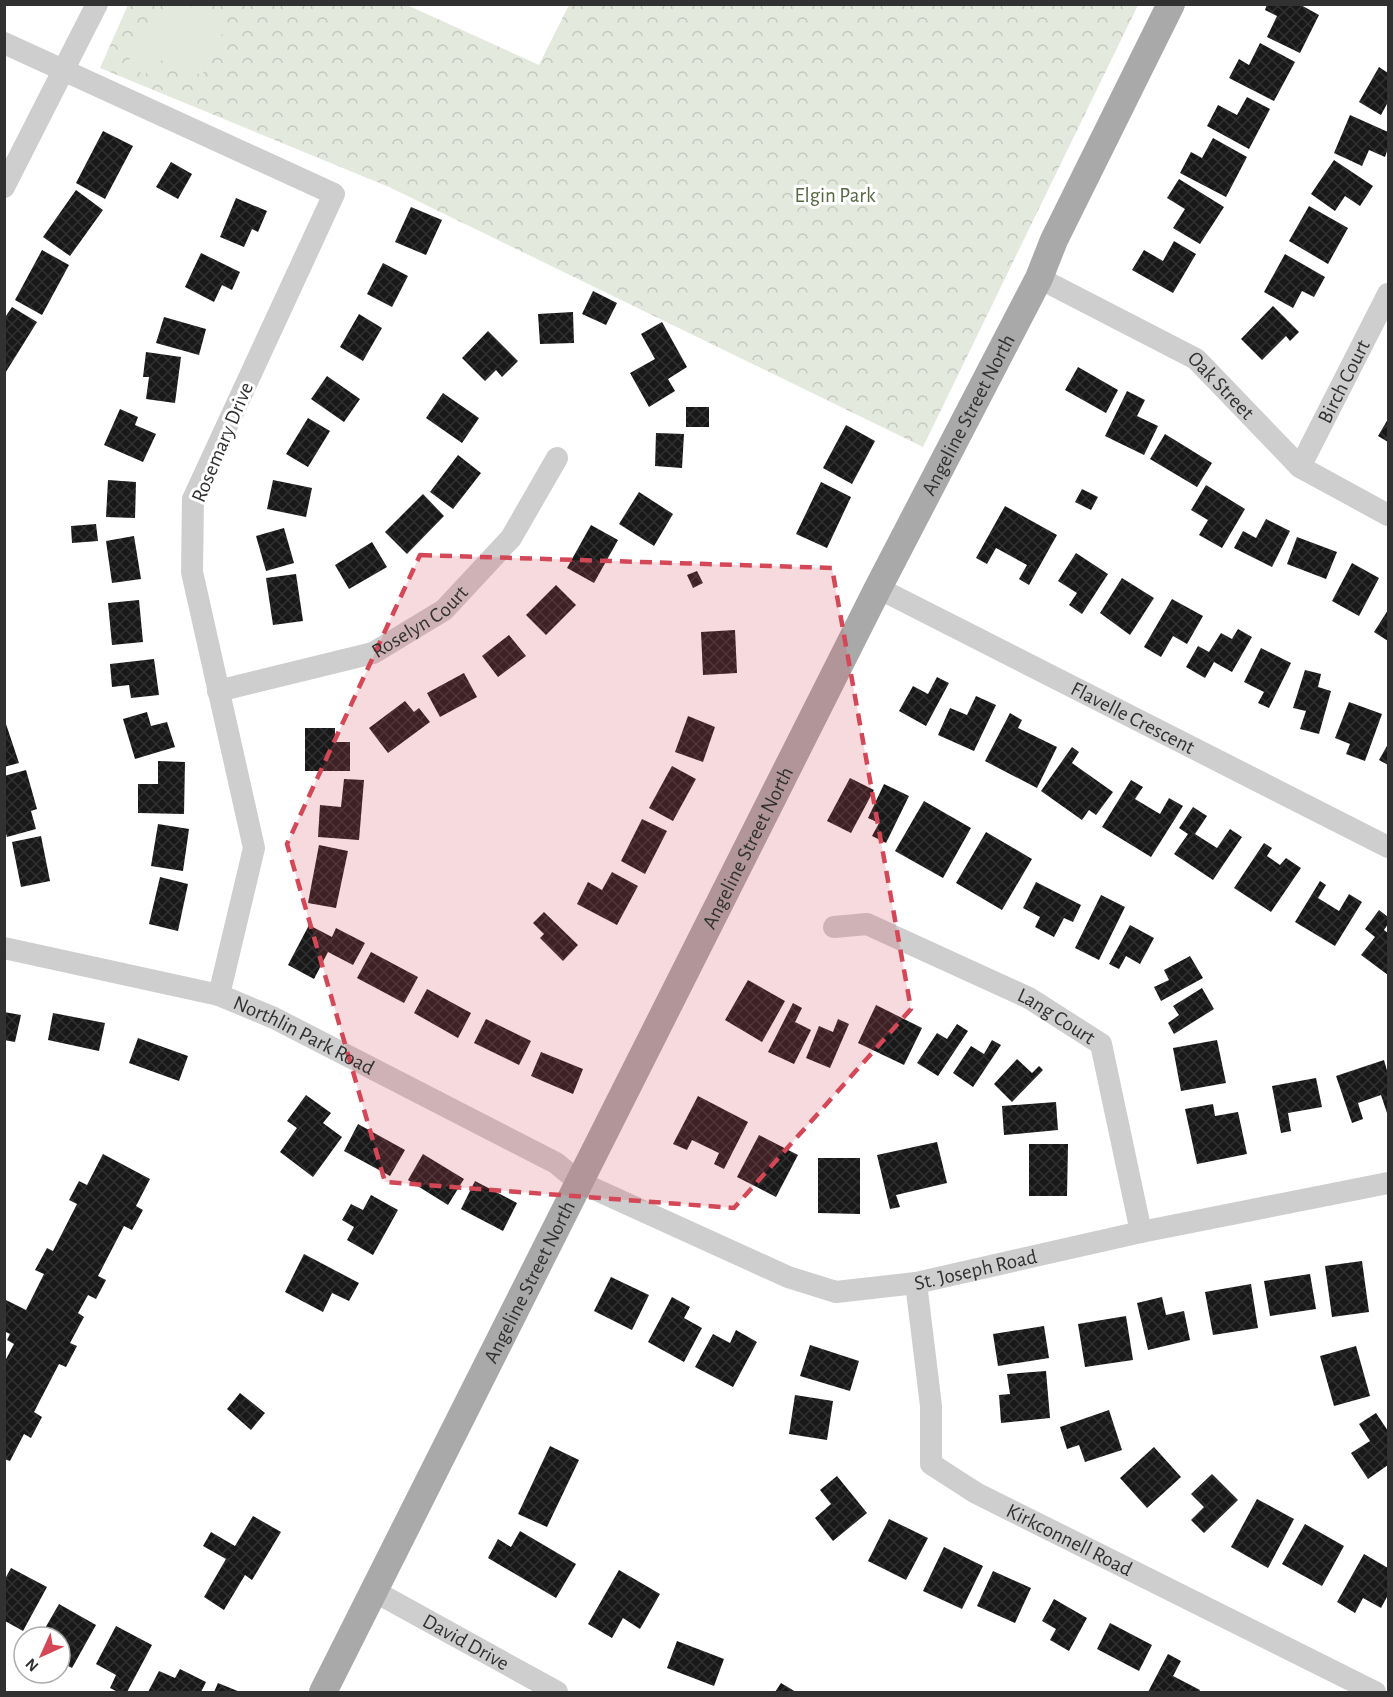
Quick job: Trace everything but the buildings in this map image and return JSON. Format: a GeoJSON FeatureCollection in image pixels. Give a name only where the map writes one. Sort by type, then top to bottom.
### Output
{"type":"FeatureCollection","features":[{"type":"Feature","properties":{"kind":"main road","name":"Angeline Street North"},"geometry":{"type":"LineString","coordinates":[[323,1692],[878,588],[1039,278],[1054,240],[1171,4]]}},
{"type":"Feature","properties":{"kind":"street"},"geometry":{"type":"LineString","coordinates":[[4,187],[97,4]]}},
{"type":"Feature","properties":{"kind":"street"},"geometry":{"type":"LineString","coordinates":[[4,43],[63,71]]}},
{"type":"Feature","properties":{"kind":"street","name":"Rosemary Drive"},"geometry":{"type":"LineString","coordinates":[[63,71],[334,194],[193,500],[192,572],[254,848],[219,994]]}},
{"type":"Feature","properties":{"kind":"street","name":"Oak Street"},"geometry":{"type":"LineString","coordinates":[[1039,278],[1196,359],[1300,467],[1389,515]]}},
{"type":"Feature","properties":{"kind":"street","name":"Birch Court"},"geometry":{"type":"LineString","coordinates":[[1300,467],[1389,294]]}},
{"type":"Feature","properties":{"kind":"street","name":"Roselyn Court"},"geometry":{"type":"LineString","coordinates":[[218,691],[373,653],[444,610],[511,538],[557,458]]}},
{"type":"Feature","properties":{"kind":"street","name":"Flavelle Crescent"},"geometry":{"type":"LineString","coordinates":[[878,588],[1389,847]]}},
{"type":"Feature","properties":{"kind":"street","name":"Lang Court"},"geometry":{"type":"LineString","coordinates":[[834,927],[867,924],[1029,998],[1101,1044],[1141,1232]]}},
{"type":"Feature","properties":{"kind":"street","name":"Northlin Park Road"},"geometry":{"type":"LineString","coordinates":[[4,948],[219,994],[274,1018],[556,1163],[579,1182]]}},
{"type":"Feature","properties":{"kind":"street","name":"St. Joseph Road"},"geometry":{"type":"LineString","coordinates":[[579,1182],[788,1277],[836,1292],[916,1283],[1141,1232],[1389,1183]]}},
{"type":"Feature","properties":{"kind":"street","name":"Kirkconnell Road"},"geometry":{"type":"LineString","coordinates":[[916,1283],[931,1406],[931,1464],[976,1493],[1375,1692]]}},
{"type":"Feature","properties":{"kind":"street","name":"David Drive"},"geometry":{"type":"LineString","coordinates":[[374,1591],[557,1692]]}},
{"type":"Feature","properties":{"kind":"highlighted area"},"geometry":{"type":"Polygon","coordinates":[[[420,555],[832,568],[911,1009],[734,1208],[385,1182],[287,844],[420,555]]]}},
{"type":"Feature","properties":{"kind":"green space","name":"Elgin Park"},"geometry":{"type":"Polygon","coordinates":[[[128,5],[407,5],[539,65],[569,5],[1138,5],[923,447],[389,187],[100,68],[128,5]]]}},
{"type":"Feature","properties":{"kind":"green space"},"geometry":{"type":"Polygon","coordinates":[[[166,5],[188,5],[228,22],[202,75],[159,60],[144,75],[128,63],[137,41],[150,39],[166,5]]]}}]}
